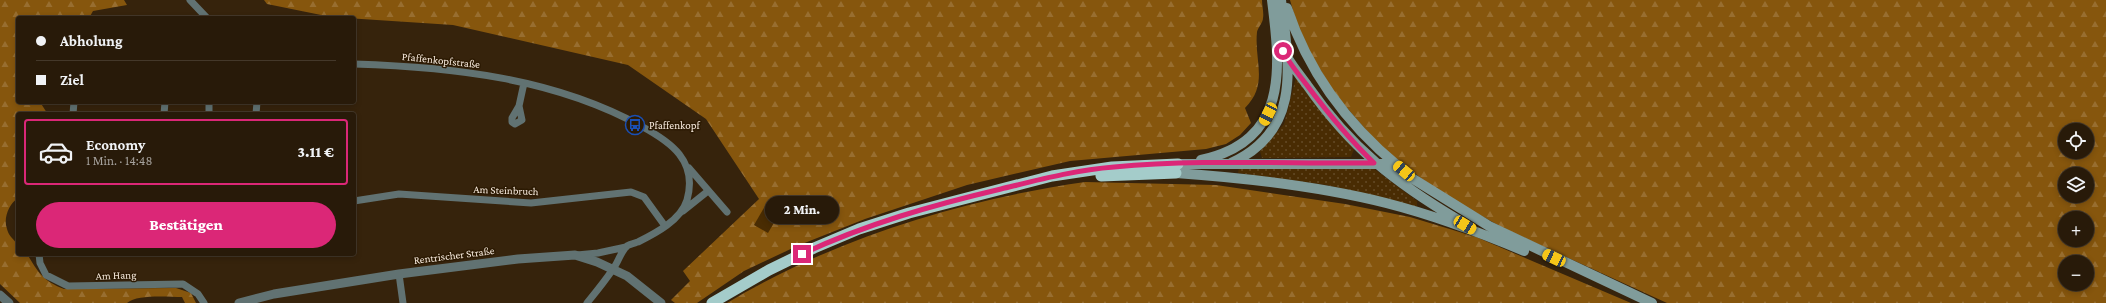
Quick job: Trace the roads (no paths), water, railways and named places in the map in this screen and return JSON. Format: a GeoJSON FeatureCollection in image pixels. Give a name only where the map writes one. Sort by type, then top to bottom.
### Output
{"type":"FeatureCollection","features":[{"type":"Feature","properties":{"kind":"highway"},"geometry":{"type":"LineString","coordinates":[[712,303],[769,270],[859,229],[909,213],[1030,182],[1177,169]]}},
{"type":"Feature","properties":{"kind":"main road"},"geometry":{"type":"LineString","coordinates":[[1177,169],[1214,157],[1245,142],[1264,122],[1272,106],[1278,68],[1272,0]]}},
{"type":"Feature","properties":{"kind":"main road"},"geometry":{"type":"LineString","coordinates":[[1229,164],[1254,149],[1267,137],[1277,123],[1286,102],[1289,82],[1289,62],[1283,0]]}},
{"type":"Feature","properties":{"kind":"main road"},"geometry":{"type":"LineString","coordinates":[[1283,0],[1301,47],[1327,90],[1364,135],[1415,180]]}},
{"type":"Feature","properties":{"kind":"main road"},"geometry":{"type":"LineString","coordinates":[[1276,33],[1289,62],[1324,110],[1374,163],[1432,205],[1476,232]]}},
{"type":"Feature","properties":{"kind":"main road"},"geometry":{"type":"LineString","coordinates":[[1177,169],[1200,171],[1229,164],[1374,163],[1394,167],[1489,226],[1649,302]]}},
{"type":"Feature","properties":{"kind":"main road"},"geometry":{"type":"LineString","coordinates":[[1177,169],[1339,193],[1430,216],[1476,232],[1649,302]]}},
{"type":"Feature","properties":{"kind":"street"},"geometry":{"type":"LineString","coordinates":[[190,0],[205,16]]}},
{"type":"Feature","properties":{"kind":"street","name":"Pfaffenkopfstraße"},"geometry":{"type":"LineString","coordinates":[[356,64],[450,70],[524,83],[598,104],[672,144],[685,163],[727,212]]}},
{"type":"Feature","properties":{"kind":"street"},"geometry":{"type":"LineString","coordinates":[[519,106],[524,83]]}},
{"type":"Feature","properties":{"kind":"street","name":"Pfaffenkopfstraße"},"geometry":{"type":"LineString","coordinates":[[680,214],[687,202],[690,188],[689,175],[685,163]]}},
{"type":"Feature","properties":{"kind":"street","name":"Pfaffenkopfstraße"},"geometry":{"type":"LineString","coordinates":[[575,255],[598,253],[626,247],[654,233],[708,191]]}},
{"type":"Feature","properties":{"kind":"street","name":"Am Steinbruch"},"geometry":{"type":"LineString","coordinates":[[356,201],[399,194],[531,203],[631,192],[644,196],[664,226]]}},
{"type":"Feature","properties":{"kind":"street"},"geometry":{"type":"LineString","coordinates":[[587,303],[613,270],[626,247]]}},
{"type":"Feature","properties":{"kind":"street","name":"Rentrischer Straße"},"geometry":{"type":"LineString","coordinates":[[239,303],[250,302],[282,293],[399,274],[518,259],[575,255],[627,276],[661,303]]}},
{"type":"Feature","properties":{"kind":"street","name":"Am Hang"},"geometry":{"type":"LineString","coordinates":[[38,256],[40,264],[46,275],[68,286],[183,284],[198,294],[204,303]]}},
{"type":"Feature","properties":{"kind":"street"},"geometry":{"type":"LineString","coordinates":[[399,274],[403,303]]}},
{"type":"Feature","properties":{"kind":"street"},"geometry":{"type":"LineString","coordinates":[[0,295],[9,303]]}},
{"type":"Feature","properties":{"kind":"place","name":"Pfaffenkopf"},"geometry":{"type":"Point","coordinates":[635,125]}}]}
